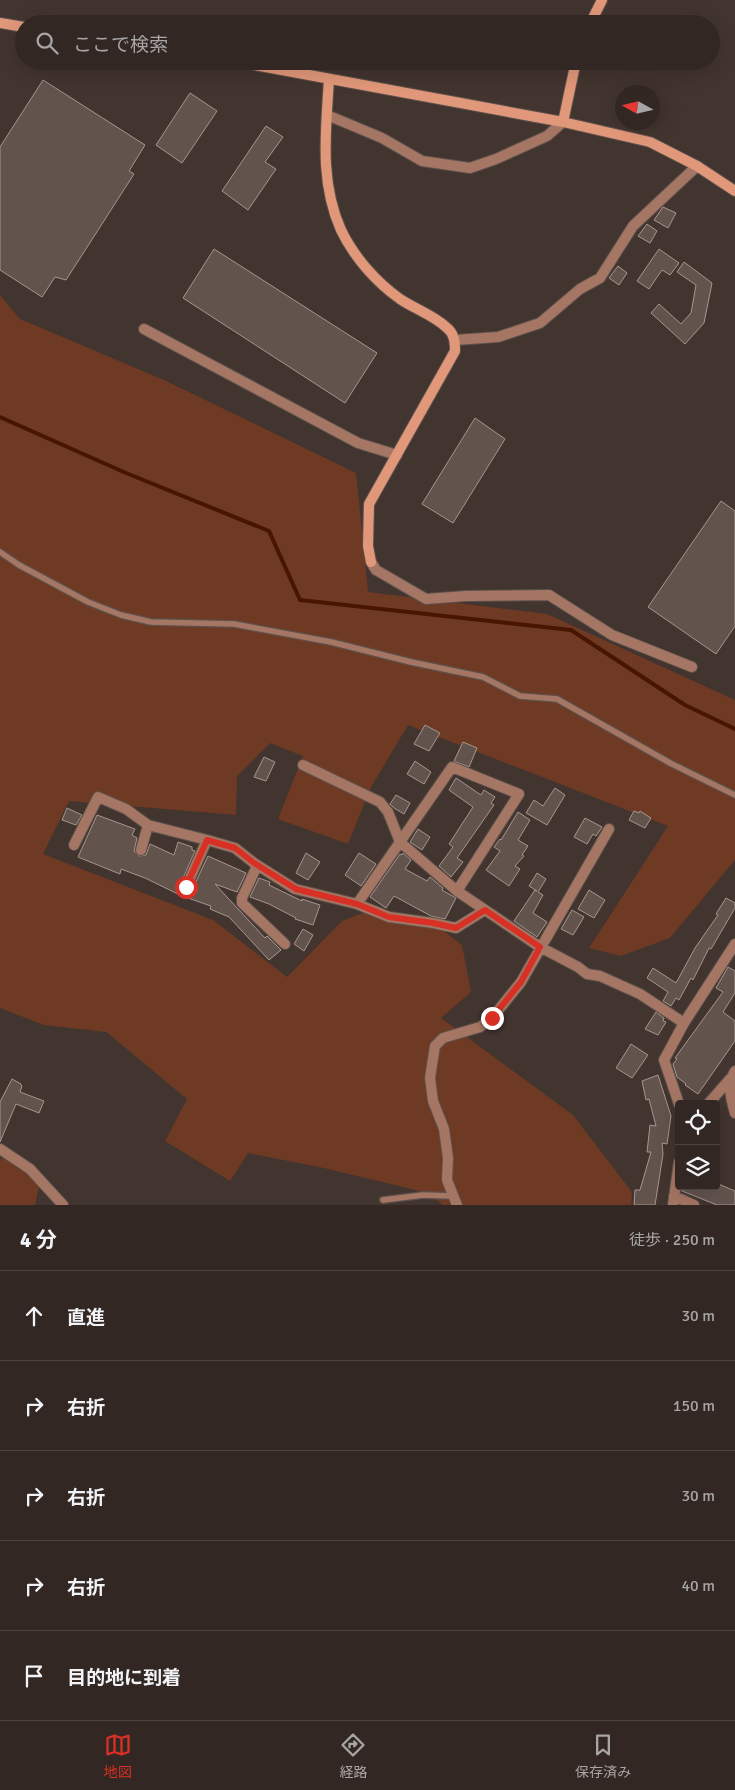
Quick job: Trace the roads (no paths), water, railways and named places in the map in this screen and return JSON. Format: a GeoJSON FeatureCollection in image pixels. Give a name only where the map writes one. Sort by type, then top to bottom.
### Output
{"type":"FeatureCollection","features":[{"type":"Feature","properties":{"kind":"street"},"geometry":{"type":"LineString","coordinates":[[594,15],[602,0]]}},
{"type":"Feature","properties":{"kind":"street"},"geometry":{"type":"LineString","coordinates":[[0,23],[15,26]]}},
{"type":"Feature","properties":{"kind":"street"},"geometry":{"type":"LineString","coordinates":[[281,70],[563,122],[650,142],[697,166],[735,190]]}},
{"type":"Feature","properties":{"kind":"street"},"geometry":{"type":"LineString","coordinates":[[327,115],[382,138],[422,161],[470,168],[496,159],[547,136],[563,122],[574,70]]}},
{"type":"Feature","properties":{"kind":"street"},"geometry":{"type":"LineString","coordinates":[[329,79],[324,153],[326,177],[332,206],[341,230],[350,246],[376,279],[400,299],[447,327],[455,340],[455,351],[369,504],[368,546],[371,562],[376,570],[426,599],[466,596],[549,595],[612,635],[692,667]]}},
{"type":"Feature","properties":{"kind":"street"},"geometry":{"type":"LineString","coordinates":[[455,340],[498,337],[540,324],[580,289],[600,278],[633,226],[697,166]]}},
{"type":"Feature","properties":{"kind":"street"},"geometry":{"type":"LineString","coordinates":[[144,328],[358,443],[397,455]]}},
{"type":"Feature","properties":{"kind":"street"},"geometry":{"type":"LineString","coordinates":[[303,765],[380,802],[388,812],[400,842],[457,891],[485,910],[540,947],[578,967],[587,974],[605,978],[640,994],[684,1023]]}},
{"type":"Feature","properties":{"kind":"street"},"geometry":{"type":"LineString","coordinates":[[357,904],[452,767],[519,794],[457,891]]}},
{"type":"Feature","properties":{"kind":"street"},"geometry":{"type":"LineString","coordinates":[[74,845],[98,797],[126,809],[148,825],[235,848],[258,866],[296,889],[357,904],[389,917],[456,928],[485,910]]}},
{"type":"Feature","properties":{"kind":"street"},"geometry":{"type":"LineString","coordinates":[[141,850],[148,825]]}},
{"type":"Feature","properties":{"kind":"street"},"geometry":{"type":"LineString","coordinates":[[455,1200],[447,1180],[448,1158],[444,1129],[433,1101],[430,1078],[435,1046],[443,1038],[480,1028],[492,1018],[521,982],[609,829]]}},
{"type":"Feature","properties":{"kind":"street"},"geometry":{"type":"LineString","coordinates":[[186,887],[207,840]]}},
{"type":"Feature","properties":{"kind":"street"},"geometry":{"type":"LineString","coordinates":[[258,866],[242,898],[242,903],[285,944]]}},
{"type":"Feature","properties":{"kind":"street"},"geometry":{"type":"LineString","coordinates":[[678,1100],[664,1060],[684,1023],[735,944]]}},
{"type":"Feature","properties":{"kind":"street"},"geometry":{"type":"LineString","coordinates":[[711,1100],[733,1075]]}},
{"type":"Feature","properties":{"kind":"street"},"geometry":{"type":"LineString","coordinates":[[733,1075],[731,1102],[735,1114]]}},
{"type":"Feature","properties":{"kind":"street"},"geometry":{"type":"LineString","coordinates":[[0,1149],[30,1168],[64,1205]]}},
{"type":"Feature","properties":{"kind":"street"},"geometry":{"type":"LineString","coordinates":[[674,1201],[694,1205]]}},
{"type":"Feature","properties":{"kind":"lane"},"geometry":{"type":"LineString","coordinates":[[0,552],[19,565],[88,602],[121,615],[151,622],[234,624],[331,642],[411,662],[483,677],[520,696],[557,700],[670,763],[735,795]]}},
{"type":"Feature","properties":{"kind":"lane"},"geometry":{"type":"LineString","coordinates":[[383,1200],[423,1195],[455,1200]]}},
{"type":"Feature","properties":{"kind":"waterway"},"geometry":{"type":"LineString","coordinates":[[0,417],[126,473],[269,531],[300,600],[571,630],[685,705],[735,729]]}}]}
